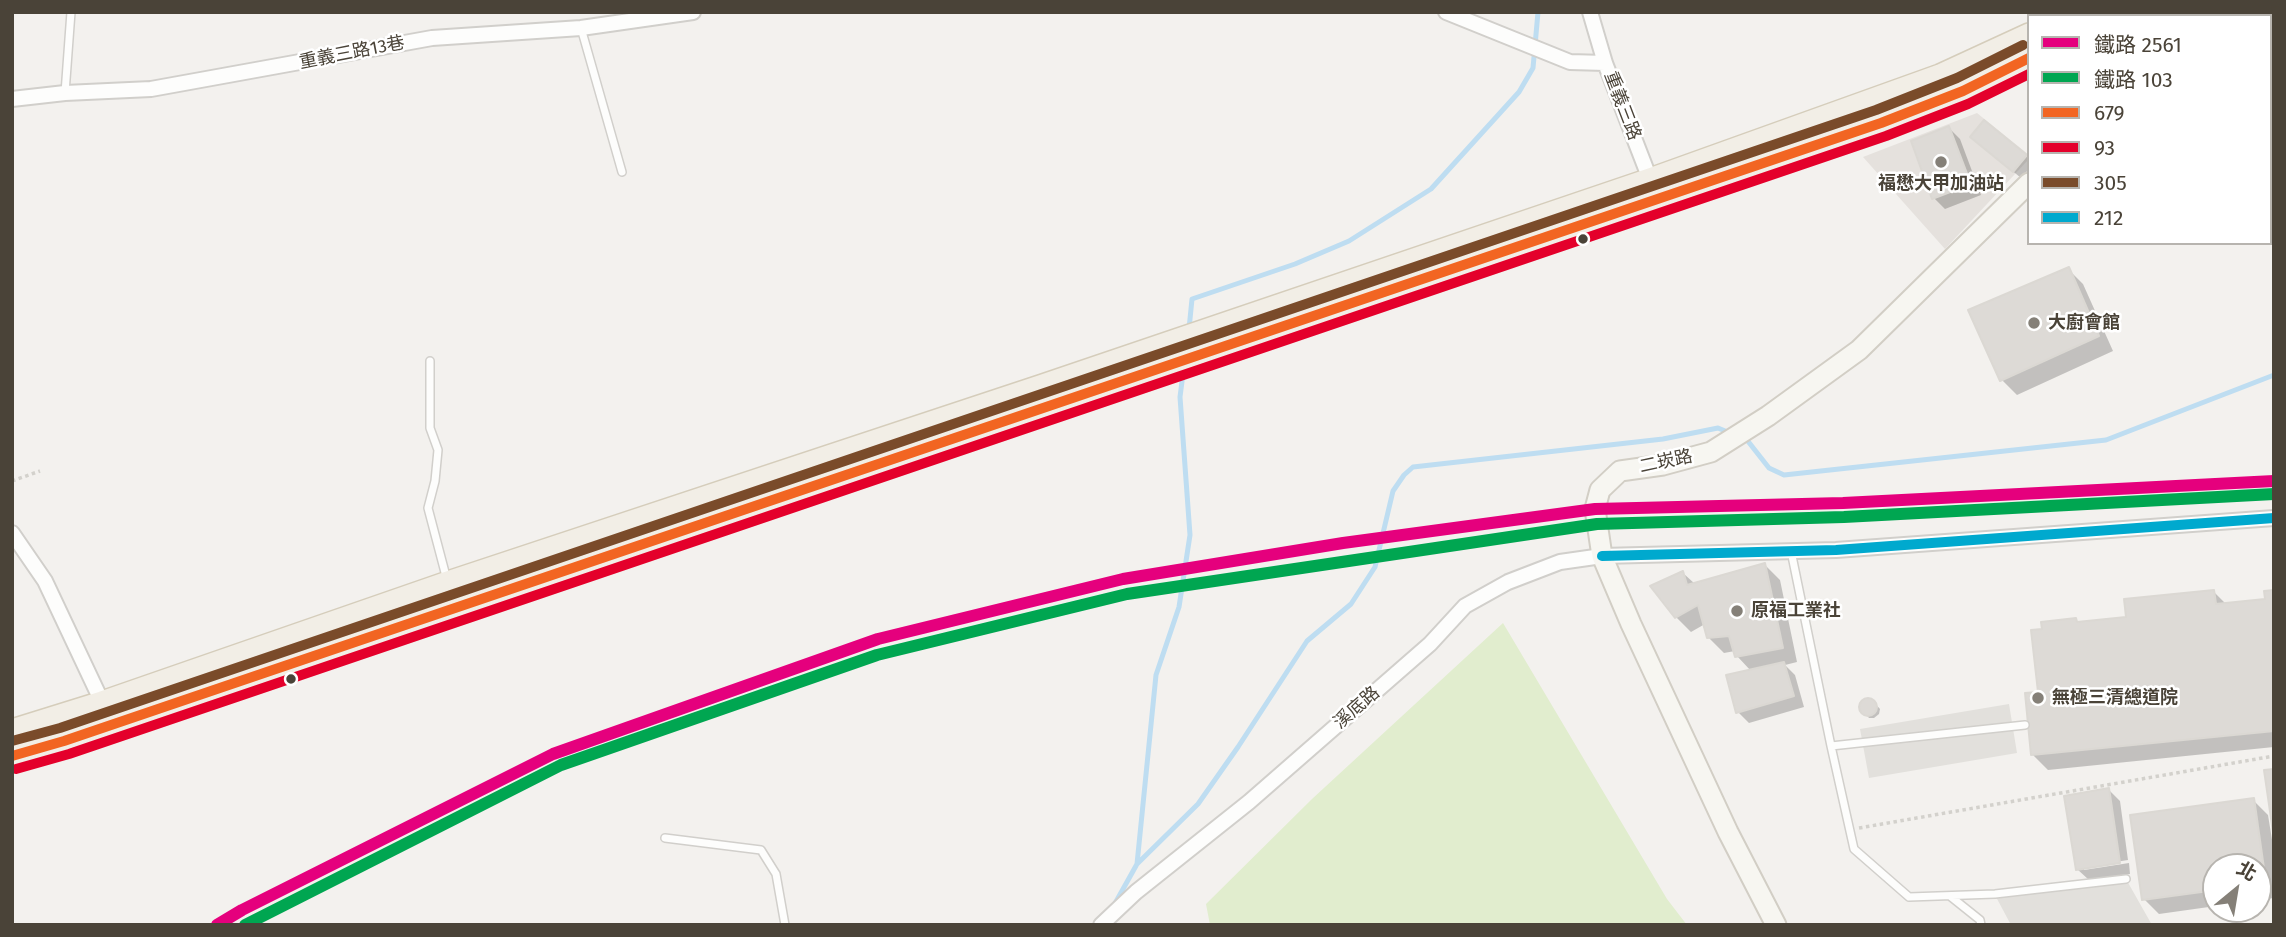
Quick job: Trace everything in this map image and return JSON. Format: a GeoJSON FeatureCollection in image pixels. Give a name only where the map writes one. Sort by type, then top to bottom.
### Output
{"type":"FeatureCollection","features":[{"type":"Feature","properties":{"kind":"main road"},"geometry":{"type":"LineString","coordinates":[[12,756],[64,741],[544,576],[1653,189],[1940,75],[2027,35]]}},
{"type":"Feature","properties":{"kind":"main road"},"geometry":{"type":"LineString","coordinates":[[12,730],[1014,394],[1653,189],[1881,122],[1963,90],[2027,59]]}},
{"type":"Feature","properties":{"kind":"main road"},"geometry":{"type":"LineString","coordinates":[[534,554],[544,576]]}},
{"type":"Feature","properties":{"kind":"street","name":"重義三路13巷"},"geometry":{"type":"LineString","coordinates":[[12,99],[65,93],[151,89],[432,38],[581,28],[693,12]]}},
{"type":"Feature","properties":{"kind":"street"},"geometry":{"type":"LineString","coordinates":[[1446,12],[1570,62],[1605,63]]}},
{"type":"Feature","properties":{"kind":"street","name":"重義三路"},"geometry":{"type":"LineString","coordinates":[[1590,12],[1605,63],[1653,189]]}},
{"type":"Feature","properties":{"kind":"street","name":"二崁路"},"geometry":{"type":"LineString","coordinates":[[1776,925],[1728,832],[1602,556],[1595,509],[1600,490],[1620,471],[1663,465],[1711,452],[1768,416],[1859,350],[2027,185]]}},
{"type":"Feature","properties":{"kind":"street","name":"溪底路"},"geometry":{"type":"LineString","coordinates":[[1101,925],[1124,902],[1259,793],[1430,644],[1465,606],[1508,582],[1560,562],[1602,556],[1836,550],[2274,518]]}},
{"type":"Feature","properties":{"kind":"street"},"geometry":{"type":"LineString","coordinates":[[12,533],[44,581],[102,702]]}},
{"type":"Feature","properties":{"kind":"street","name":"溪底路"},"geometry":{"type":"LineString","coordinates":[[1114,925],[1124,902]]}},
{"type":"Feature","properties":{"kind":"lane"},"geometry":{"type":"LineString","coordinates":[[65,93],[71,12]]}},
{"type":"Feature","properties":{"kind":"lane"},"geometry":{"type":"LineString","coordinates":[[581,28],[622,172]]}},
{"type":"Feature","properties":{"kind":"lane"},"geometry":{"type":"LineString","coordinates":[[430,361],[430,428],[438,450],[435,481],[428,508],[447,582]]}},
{"type":"Feature","properties":{"kind":"lane"},"geometry":{"type":"LineString","coordinates":[[1791,551],[1854,849],[1909,897],[1996,894],[2126,879]]}},
{"type":"Feature","properties":{"kind":"lane"},"geometry":{"type":"LineString","coordinates":[[1831,746],[2025,725]]}},
{"type":"Feature","properties":{"kind":"lane"},"geometry":{"type":"LineString","coordinates":[[665,838],[761,850],[776,874],[785,925]]}},
{"type":"Feature","properties":{"kind":"lane"},"geometry":{"type":"LineString","coordinates":[[1950,896],[1980,920],[1981,925]]}},
{"type":"Feature","properties":{"kind":"path"},"geometry":{"type":"LineString","coordinates":[[12,481],[40,471]]}},
{"type":"Feature","properties":{"kind":"path"},"geometry":{"type":"LineString","coordinates":[[1850,830],[2274,757]]}},
{"type":"Feature","properties":{"kind":"shaded area"},"geometry":{"type":"Polygon","coordinates":[[[1977,113],[2027,153],[2027,161],[1945,249],[1863,157],[1977,113]]]}},
{"type":"Feature","properties":{"kind":"shaded area"},"geometry":{"type":"Polygon","coordinates":[[[2009,704],[2017,753],[1869,778],[1860,729],[2009,704]]]}},
{"type":"Feature","properties":{"kind":"shaded area"},"geometry":{"type":"Polygon","coordinates":[[[2126,879],[2152,925],[2011,925],[1995,895],[2126,879]]]}},
{"type":"Feature","properties":{"kind":"green space"},"geometry":{"type":"Polygon","coordinates":[[[1503,623],[1667,899],[1687,925],[1210,925],[1206,904],[1312,799],[1503,623]]]}},
{"type":"Feature","properties":{"kind":"building"},"geometry":{"type":"Polygon","coordinates":[[[1984,120],[2027,155],[2013,172],[1970,137],[1984,120]]]}},
{"type":"Feature","properties":{"kind":"building","name":"福懋大甲加油站"},"geometry":{"type":"Polygon","coordinates":[[[1949,126],[1971,184],[1932,199],[1911,141],[1949,126]]]}},
{"type":"Feature","properties":{"kind":"building","name":"大廚會館"},"geometry":{"type":"Polygon","coordinates":[[[2069,267],[2099,336],[2000,381],[1968,310],[2069,267]]]}},
{"type":"Feature","properties":{"kind":"building","name":"原福工業社"},"geometry":{"type":"Polygon","coordinates":[[[1765,563],[1783,648],[1735,657],[1729,636],[1707,638],[1698,605],[1675,618],[1650,586],[1683,571],[1687,585],[1765,563]]]}},
{"type":"Feature","properties":{"kind":"building","name":"無極三清總道院"},"geometry":{"type":"Polygon","coordinates":[[[2214,590],[2216,604],[2265,599],[2264,591],[2274,590],[2274,731],[2031,755],[2025,693],[2038,692],[2031,630],[2042,629],[2041,622],[2076,618],[2077,622],[2126,617],[2124,599],[2214,590]]]}},
{"type":"Feature","properties":{"kind":"building"},"geometry":{"type":"Polygon","coordinates":[[[1784,662],[1794,696],[1736,713],[1726,675],[1784,662]]]}},
{"type":"Feature","properties":{"kind":"building"},"geometry":{"type":"Polygon","coordinates":[[[1864,698],[1872,698],[1877,707],[1875,714],[1864,716],[1859,711],[1859,703],[1864,698]]]}},
{"type":"Feature","properties":{"kind":"building"},"geometry":{"type":"Polygon","coordinates":[[[2274,769],[2274,839],[2264,770],[2274,769]]]}},
{"type":"Feature","properties":{"kind":"building"},"geometry":{"type":"Polygon","coordinates":[[[2109,788],[2120,863],[2076,870],[2064,796],[2109,788]]]}},
{"type":"Feature","properties":{"kind":"building"},"geometry":{"type":"Polygon","coordinates":[[[2254,798],[2262,853],[2202,853],[2202,892],[2142,900],[2130,815],[2254,798]]]}},
{"type":"Feature","properties":{"kind":"waterway"},"geometry":{"type":"LineString","coordinates":[[1189,329],[1192,299],[1295,264],[1349,241],[1431,189],[1519,92],[1533,68],[1538,12]]}},
{"type":"Feature","properties":{"kind":"waterway"},"geometry":{"type":"LineString","coordinates":[[1137,864],[1156,675],[1179,607],[1190,535],[1180,397],[1184,366]]}},
{"type":"Feature","properties":{"kind":"waterway"},"geometry":{"type":"LineString","coordinates":[[1742,438],[1747,440],[1769,468],[1784,475],[2106,440],[2274,375]]}},
{"type":"Feature","properties":{"kind":"waterway"},"geometry":{"type":"LineString","coordinates":[[1113,907],[1137,864],[1198,804],[1307,641],[1351,604],[1375,567],[1393,491],[1413,467],[1663,439],[1718,428],[1730,433]]}},
{"type":"Feature","properties":{"kind":"rail line","name":"2561"},"geometry":{"type":"LineString","coordinates":[[217,925],[553,754],[878,639],[1123,579],[1343,543],[1595,509],[1843,503],[2274,481]]}},
{"type":"Feature","properties":{"kind":"rail line","name":"103"},"geometry":{"type":"LineString","coordinates":[[245,925],[561,765],[877,655],[1127,594],[1597,524],[1844,517],[2274,494]]}},
{"type":"Feature","properties":{"kind":"transit line","name":"305"},"geometry":{"type":"LineString","coordinates":[[12,741],[60,728],[1876,110],[1957,78],[2023,45]]}},
{"type":"Feature","properties":{"kind":"transit line","name":"679"},"geometry":{"type":"LineString","coordinates":[[12,756],[64,741],[1881,123],[1963,91],[2027,59]]}},
{"type":"Feature","properties":{"kind":"transit line","name":"93"},"geometry":{"type":"LineString","coordinates":[[16,769],[69,754],[1886,136],[1968,104],[2027,75]]}},
{"type":"Feature","properties":{"kind":"transit line","name":"212"},"geometry":{"type":"LineString","coordinates":[[1602,556],[1836,550],[2274,518]]}},
{"type":"Feature","properties":{"kind":"place","name":"福懋大甲加油站"},"geometry":{"type":"Point","coordinates":[1941,162]}},
{"type":"Feature","properties":{"kind":"place","name":"大廚會館"},"geometry":{"type":"Point","coordinates":[2034,323]}},
{"type":"Feature","properties":{"kind":"place","name":"原福工業社"},"geometry":{"type":"Point","coordinates":[1737,611]}},
{"type":"Feature","properties":{"kind":"place","name":"無極三清總道院"},"geometry":{"type":"Point","coordinates":[2038,698]}}]}
